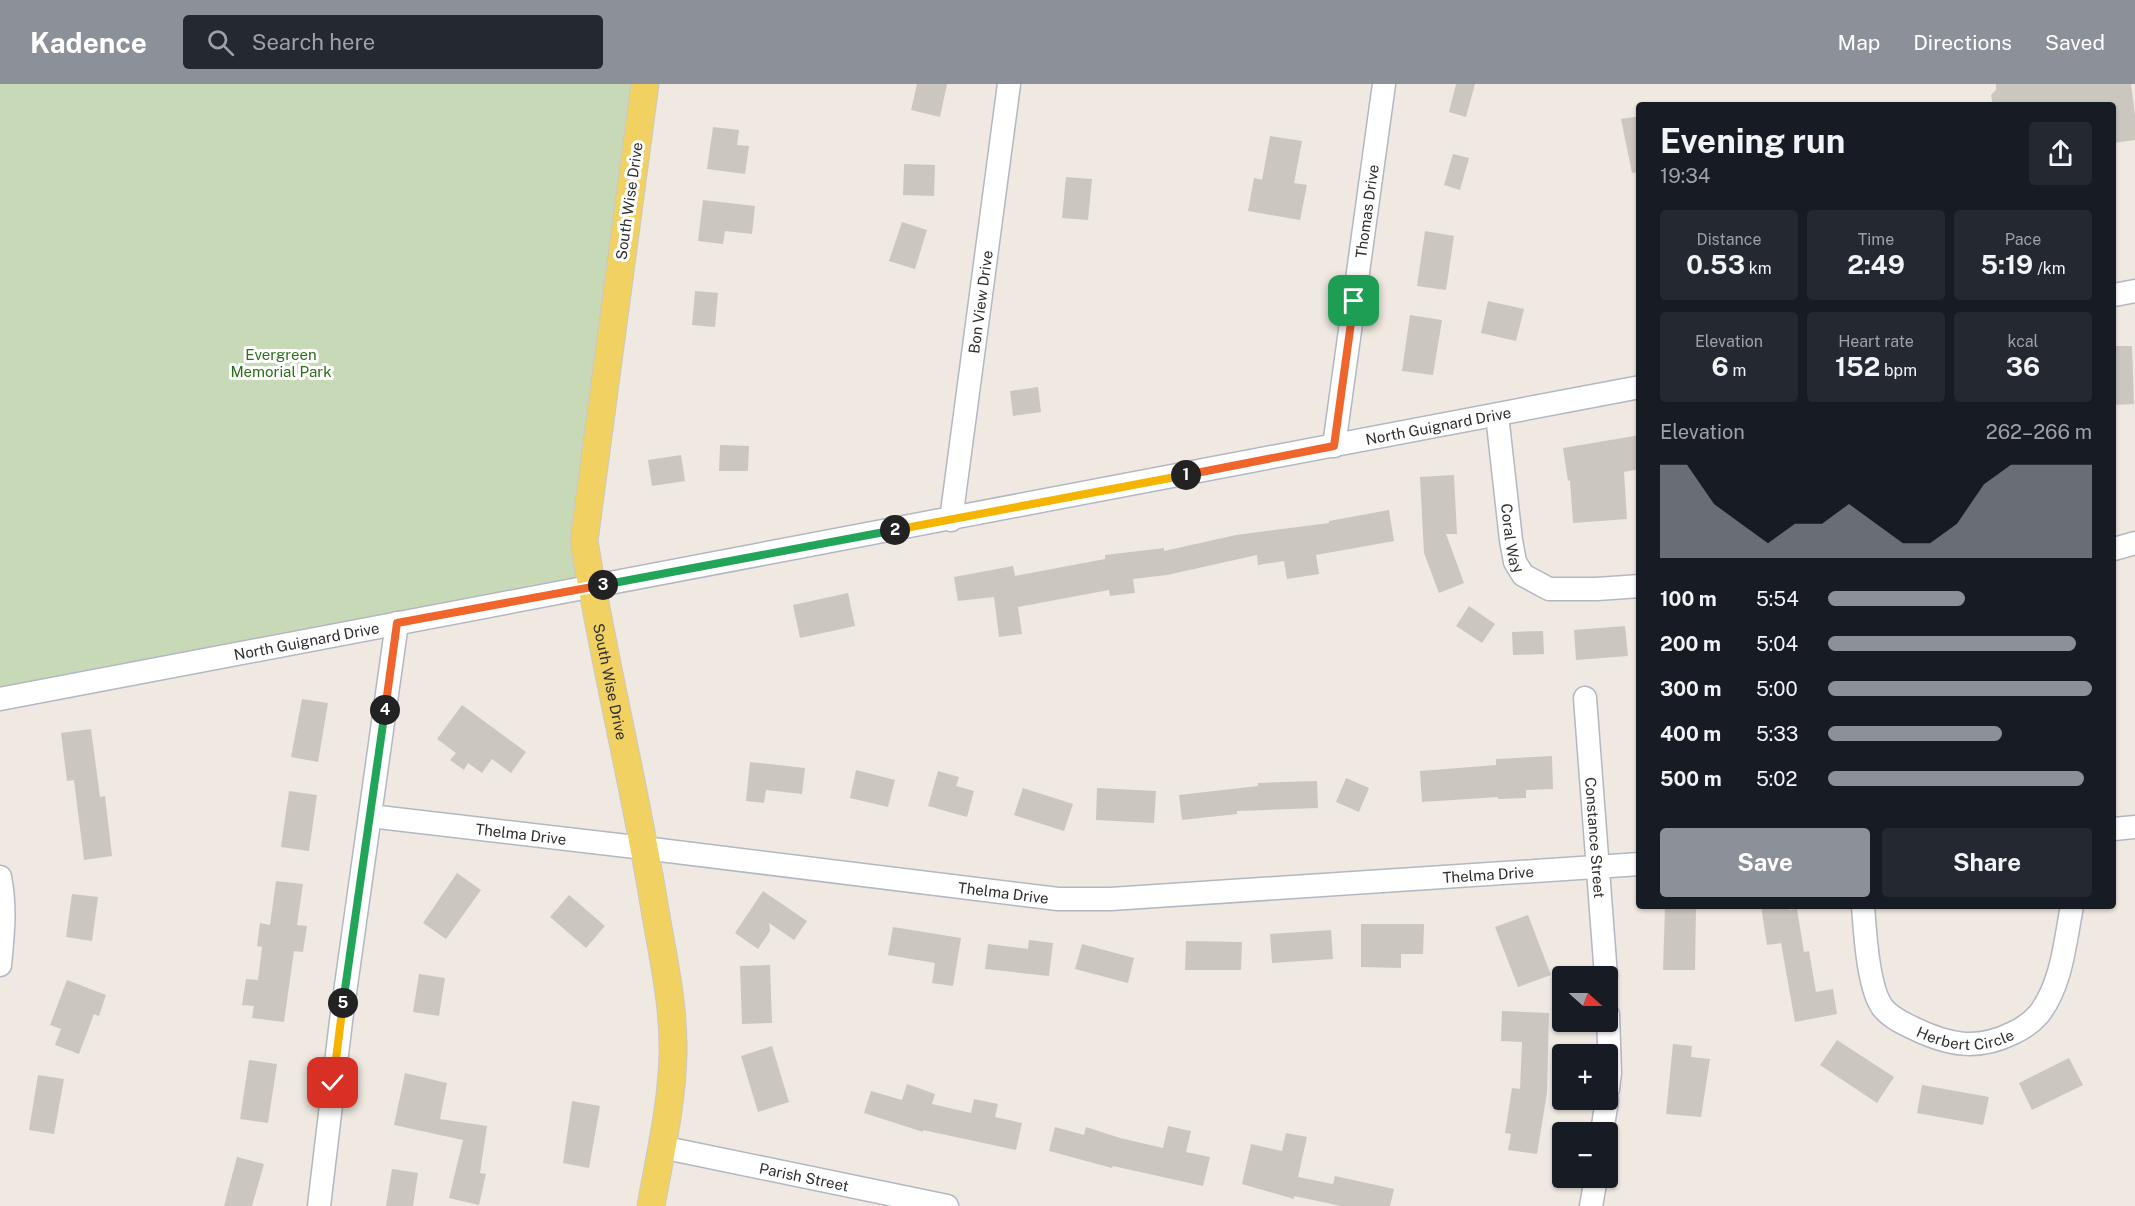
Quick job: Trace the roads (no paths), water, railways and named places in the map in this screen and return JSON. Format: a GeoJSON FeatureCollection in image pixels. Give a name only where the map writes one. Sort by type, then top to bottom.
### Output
{"type":"FeatureCollection","features":[{"type":"Feature","properties":{"kind":"main road","name":"South Wise Drive"},"geometry":{"type":"LineString","coordinates":[[645,84],[584,541],[591,588],[645,848],[671,1007],[672,1064],[669,1108],[651,1206]]}},
{"type":"Feature","properties":{"kind":"street","name":"Bon View Drive"},"geometry":{"type":"LineString","coordinates":[[951,520],[1009,84]]}},
{"type":"Feature","properties":{"kind":"street","name":"Thomas Drive"},"geometry":{"type":"LineString","coordinates":[[1334,446],[1384,84]]}},
{"type":"Feature","properties":{"kind":"street"},"geometry":{"type":"LineString","coordinates":[[2116,295],[2135,291]]}},
{"type":"Feature","properties":{"kind":"street","name":"North Guignard Drive"},"geometry":{"type":"LineString","coordinates":[[0,699],[951,520],[1636,388]]}},
{"type":"Feature","properties":{"kind":"street","name":"Coral Way"},"geometry":{"type":"LineString","coordinates":[[1497,415],[1511,540],[1515,562],[1522,575],[1549,589],[1597,590],[1636,586]]}},
{"type":"Feature","properties":{"kind":"street"},"geometry":{"type":"LineString","coordinates":[[2116,548],[2135,543]]}},
{"type":"Feature","properties":{"kind":"street"},"geometry":{"type":"LineString","coordinates":[[319,1206],[341,1021],[397,623]]}},
{"type":"Feature","properties":{"kind":"street","name":"Constance Street"},"geometry":{"type":"LineString","coordinates":[[1585,698],[1605,966]]}},
{"type":"Feature","properties":{"kind":"street","name":"Thelma Drive"},"geometry":{"type":"LineString","coordinates":[[370,816],[1058,899],[1111,899],[1636,864]]}},
{"type":"Feature","properties":{"kind":"street"},"geometry":{"type":"LineString","coordinates":[[2116,829],[2135,827]]}},
{"type":"Feature","properties":{"kind":"street"},"geometry":{"type":"LineString","coordinates":[[0,877],[5,921],[0,965]]}},
{"type":"Feature","properties":{"kind":"street","name":"Herbert Circle"},"geometry":{"type":"LineString","coordinates":[[1863,909],[1874,992],[1884,1009],[1898,1021],[1930,1036],[1958,1044],[1980,1045],[2004,1038],[2022,1029],[2038,1015],[2060,972],[2071,909]]}},
{"type":"Feature","properties":{"kind":"street","name":"Parish Street"},"geometry":{"type":"LineString","coordinates":[[661,1147],[947,1206]]}},
{"type":"Feature","properties":{"kind":"street"},"geometry":{"type":"LineString","coordinates":[[1591,1206],[1594,1188]]}},
{"type":"Feature","properties":{"kind":"park label","name":"Evergreen Memorial Park"},"geometry":{"type":"Point","coordinates":[281,362]}}]}
